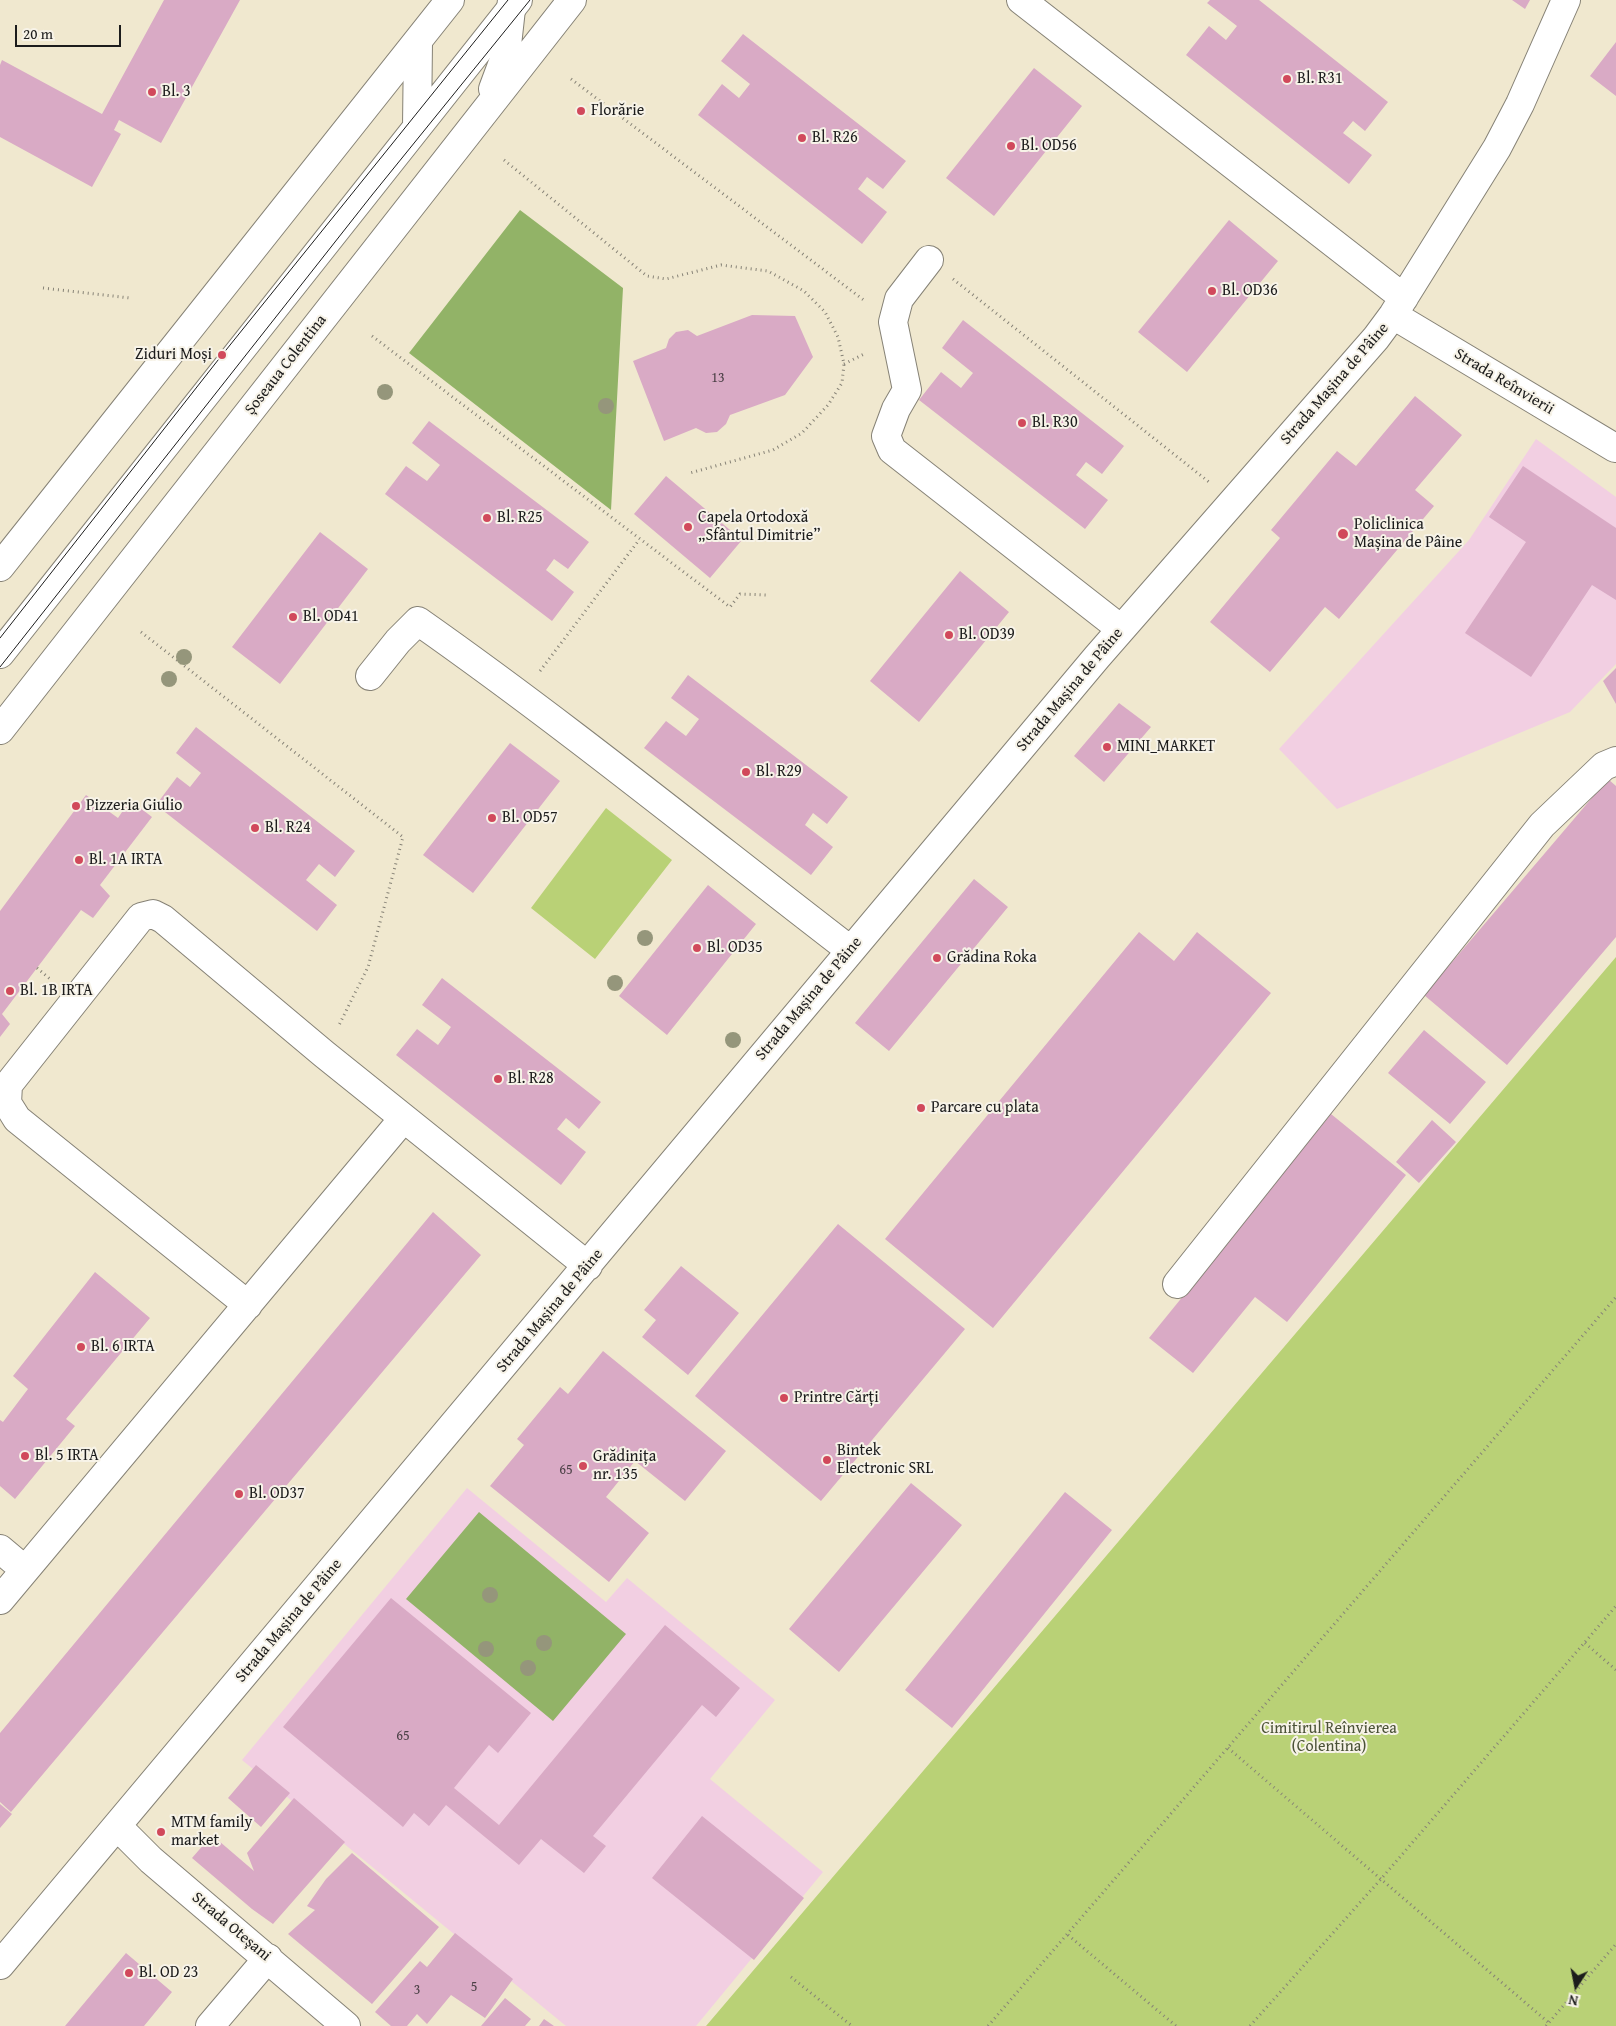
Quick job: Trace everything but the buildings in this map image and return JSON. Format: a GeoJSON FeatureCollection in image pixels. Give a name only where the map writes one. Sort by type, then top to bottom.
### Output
{"type":"FeatureCollection","features":[{"type":"Feature","properties":{"kind":"street"},"geometry":{"type":"LineString","coordinates":[[417,127],[418,42],[434,0]]}},
{"type":"Feature","properties":{"kind":"street"},"geometry":{"type":"LineString","coordinates":[[0,567],[450,0]]}},
{"type":"Feature","properties":{"kind":"street","name":"Șoseaua Colentina"},"geometry":{"type":"LineString","coordinates":[[0,730],[572,0]]}},
{"type":"Feature","properties":{"kind":"street","name":"Strada Reînvierii"},"geometry":{"type":"LineString","coordinates":[[1021,0],[1399,307],[1615,448]]}},
{"type":"Feature","properties":{"kind":"street","name":"Strada Mașina de Pâine"},"geometry":{"type":"LineString","coordinates":[[0,1965],[1121,629],[1376,338],[1399,307],[1498,148],[1520,104],[1566,0]]}},
{"type":"Feature","properties":{"kind":"street"},"geometry":{"type":"LineString","coordinates":[[478,122],[500,74],[506,54],[514,3]]}},
{"type":"Feature","properties":{"kind":"street"},"geometry":{"type":"LineString","coordinates":[[0,654],[514,3]]}},
{"type":"Feature","properties":{"kind":"street"},"geometry":{"type":"LineString","coordinates":[[929,260],[899,299],[893,322],[907,390],[896,409],[886,436],[892,450],[1121,629]]}},
{"type":"Feature","properties":{"kind":"street"},"geometry":{"type":"LineString","coordinates":[[370,676],[418,621],[522,694],[850,950]]}},
{"type":"Feature","properties":{"kind":"street"},"geometry":{"type":"LineString","coordinates":[[1177,1284],[1542,825],[1604,766],[1616,761]]}},
{"type":"Feature","properties":{"kind":"street"},"geometry":{"type":"LineString","coordinates":[[248,1305],[16,1119],[7,1103],[8,1086],[141,917],[153,914],[164,919],[324,1054],[588,1266]]}},
{"type":"Feature","properties":{"kind":"street"},"geometry":{"type":"LineString","coordinates":[[0,1600],[403,1118]]}},
{"type":"Feature","properties":{"kind":"street"},"geometry":{"type":"LineString","coordinates":[[0,1549],[25,1570]]}},
{"type":"Feature","properties":{"kind":"street","name":"Strada Oteșani"},"geometry":{"type":"LineString","coordinates":[[117,1826],[151,1860],[346,2026]]}},
{"type":"Feature","properties":{"kind":"street"},"geometry":{"type":"LineString","coordinates":[[210,2026],[268,1958]]}},
{"type":"Feature","properties":{"kind":"path"},"geometry":{"type":"LineString","coordinates":[[571,79],[893,322]]}},
{"type":"Feature","properties":{"kind":"path"},"geometry":{"type":"LineString","coordinates":[[504,160],[648,276],[666,279],[721,265],[768,271],[804,291],[825,312],[838,337],[844,364],[842,383],[828,405],[802,433],[773,450],[690,473]]}},
{"type":"Feature","properties":{"kind":"path"},"geometry":{"type":"LineString","coordinates":[[929,260],[1233,502]]}},
{"type":"Feature","properties":{"kind":"path"},"geometry":{"type":"LineString","coordinates":[[43,288],[130,298]]}},
{"type":"Feature","properties":{"kind":"path"},"geometry":{"type":"LineString","coordinates":[[372,336],[639,540],[730,607],[740,594],[766,595]]}},
{"type":"Feature","properties":{"kind":"path"},"geometry":{"type":"LineString","coordinates":[[522,694],[639,540]]}},
{"type":"Feature","properties":{"kind":"path"},"geometry":{"type":"LineString","coordinates":[[141,632],[403,837],[368,967],[324,1054]]}},
{"type":"Feature","properties":{"kind":"path"},"geometry":{"type":"LineString","coordinates":[[988,2026],[1616,1297]]}},
{"type":"Feature","properties":{"kind":"path"},"geometry":{"type":"LineString","coordinates":[[1250,2026],[1381,1879],[1616,1606]]}},
{"type":"Feature","properties":{"kind":"path"},"geometry":{"type":"LineString","coordinates":[[1585,1643],[1616,1670]]}},
{"type":"Feature","properties":{"kind":"path"},"geometry":{"type":"LineString","coordinates":[[1228,1748],[1547,2024],[1616,1944]]}},
{"type":"Feature","properties":{"kind":"path"},"geometry":{"type":"LineString","coordinates":[[1068,1935],[1176,2026]]}},
{"type":"Feature","properties":{"kind":"path"},"geometry":{"type":"LineString","coordinates":[[791,1977],[852,2026]]}},
{"type":"Feature","properties":{"kind":"shaded area"},"geometry":{"type":"Polygon","coordinates":[[[1536,439],[1616,497],[1616,664],[1570,712],[1337,809],[1279,749],[1469,540],[1536,439]]]}},
{"type":"Feature","properties":{"kind":"shaded area"},"geometry":{"type":"Polygon","coordinates":[[[467,1488],[606,1602],[627,1578],[775,1700],[710,1779],[823,1872],[696,2026],[566,2026],[242,1760],[467,1488]]]}},
{"type":"Feature","properties":{"kind":"green space"},"geometry":{"type":"Polygon","coordinates":[[[520,210],[623,288],[611,510],[409,353],[520,210]]]}},
{"type":"Feature","properties":{"kind":"green space"},"geometry":{"type":"Polygon","coordinates":[[[606,808],[672,860],[595,959],[531,908],[606,808]]]}},
{"type":"Feature","properties":{"kind":"green space","name":"Cimitirul Reînvierea (Colentina)"},"geometry":{"type":"Polygon","coordinates":[[[1616,957],[1616,2026],[706,2026],[1616,957]]]}},
{"type":"Feature","properties":{"kind":"green space"},"geometry":{"type":"Polygon","coordinates":[[[479,1512],[626,1634],[553,1721],[406,1599],[479,1512]]]}},
{"type":"Feature","properties":{"kind":"tram line"},"geometry":{"type":"LineString","coordinates":[[0,638],[222,355],[508,0]]}},
{"type":"Feature","properties":{"kind":"tram line"},"geometry":{"type":"LineString","coordinates":[[0,667],[372,195],[530,0]]}},
{"type":"Feature","properties":{"kind":"place","name":"Bl. R31"},"geometry":{"type":"Point","coordinates":[1287,79]}},
{"type":"Feature","properties":{"kind":"place","name":"Bl. 3"},"geometry":{"type":"Point","coordinates":[152,92]}},
{"type":"Feature","properties":{"kind":"place","name":"Florărie"},"geometry":{"type":"Point","coordinates":[581,111]}},
{"type":"Feature","properties":{"kind":"place","name":"Bl. R26"},"geometry":{"type":"Point","coordinates":[802,138]}},
{"type":"Feature","properties":{"kind":"place","name":"Bl. OD56"},"geometry":{"type":"Point","coordinates":[1011,146]}},
{"type":"Feature","properties":{"kind":"place","name":"Bl. OD36"},"geometry":{"type":"Point","coordinates":[1212,291]}},
{"type":"Feature","properties":{"kind":"place","name":"Ziduri Moși"},"geometry":{"type":"Point","coordinates":[222,355]}},
{"type":"Feature","properties":{"kind":"place","name":"Bl. R30"},"geometry":{"type":"Point","coordinates":[1022,423]}},
{"type":"Feature","properties":{"kind":"place","name":"Bl. R25"},"geometry":{"type":"Point","coordinates":[487,518]}},
{"type":"Feature","properties":{"kind":"place","name":"Capela Ortodoxă „Sfântul Dimitrie”"},"geometry":{"type":"Point","coordinates":[688,527]}},
{"type":"Feature","properties":{"kind":"place","name":"Policlinica Mașina de Pâine"},"geometry":{"type":"Point","coordinates":[1343,534]}},
{"type":"Feature","properties":{"kind":"place","name":"Bl. OD41"},"geometry":{"type":"Point","coordinates":[293,617]}},
{"type":"Feature","properties":{"kind":"place","name":"Bl. OD39"},"geometry":{"type":"Point","coordinates":[949,635]}},
{"type":"Feature","properties":{"kind":"place","name":"MINI_MARKET"},"geometry":{"type":"Point","coordinates":[1107,747]}},
{"type":"Feature","properties":{"kind":"place","name":"Bl. R29"},"geometry":{"type":"Point","coordinates":[746,772]}},
{"type":"Feature","properties":{"kind":"place","name":"Pizzeria Giulio"},"geometry":{"type":"Point","coordinates":[76,806]}},
{"type":"Feature","properties":{"kind":"place","name":"Bl. OD57"},"geometry":{"type":"Point","coordinates":[492,818]}},
{"type":"Feature","properties":{"kind":"place","name":"Bl. R24"},"geometry":{"type":"Point","coordinates":[255,828]}},
{"type":"Feature","properties":{"kind":"place","name":"Bl. 1A IRTA"},"geometry":{"type":"Point","coordinates":[79,860]}},
{"type":"Feature","properties":{"kind":"place","name":"Bl. OD35"},"geometry":{"type":"Point","coordinates":[697,948]}},
{"type":"Feature","properties":{"kind":"place","name":"Grădina Roka"},"geometry":{"type":"Point","coordinates":[937,958]}},
{"type":"Feature","properties":{"kind":"place","name":"Bl. 1B IRTA"},"geometry":{"type":"Point","coordinates":[10,991]}},
{"type":"Feature","properties":{"kind":"place","name":"Bl. R28"},"geometry":{"type":"Point","coordinates":[498,1079]}},
{"type":"Feature","properties":{"kind":"place","name":"Parcare cu plata"},"geometry":{"type":"Point","coordinates":[921,1108]}},
{"type":"Feature","properties":{"kind":"place","name":"Bl. 6 IRTA"},"geometry":{"type":"Point","coordinates":[81,1347]}},
{"type":"Feature","properties":{"kind":"place","name":"Printre Cărți"},"geometry":{"type":"Point","coordinates":[784,1398]}},
{"type":"Feature","properties":{"kind":"place","name":"Bl. 5 IRTA"},"geometry":{"type":"Point","coordinates":[25,1456]}},
{"type":"Feature","properties":{"kind":"place","name":"Bintek Electronic SRL"},"geometry":{"type":"Point","coordinates":[827,1460]}},
{"type":"Feature","properties":{"kind":"place","name":"Grădinița nr. 135"},"geometry":{"type":"Point","coordinates":[583,1466]}},
{"type":"Feature","properties":{"kind":"place","name":"Bl. OD37"},"geometry":{"type":"Point","coordinates":[239,1494]}},
{"type":"Feature","properties":{"kind":"place","name":"MTM family market"},"geometry":{"type":"Point","coordinates":[161,1832]}},
{"type":"Feature","properties":{"kind":"place","name":"Bl. OD 23"},"geometry":{"type":"Point","coordinates":[129,1973]}}]}
